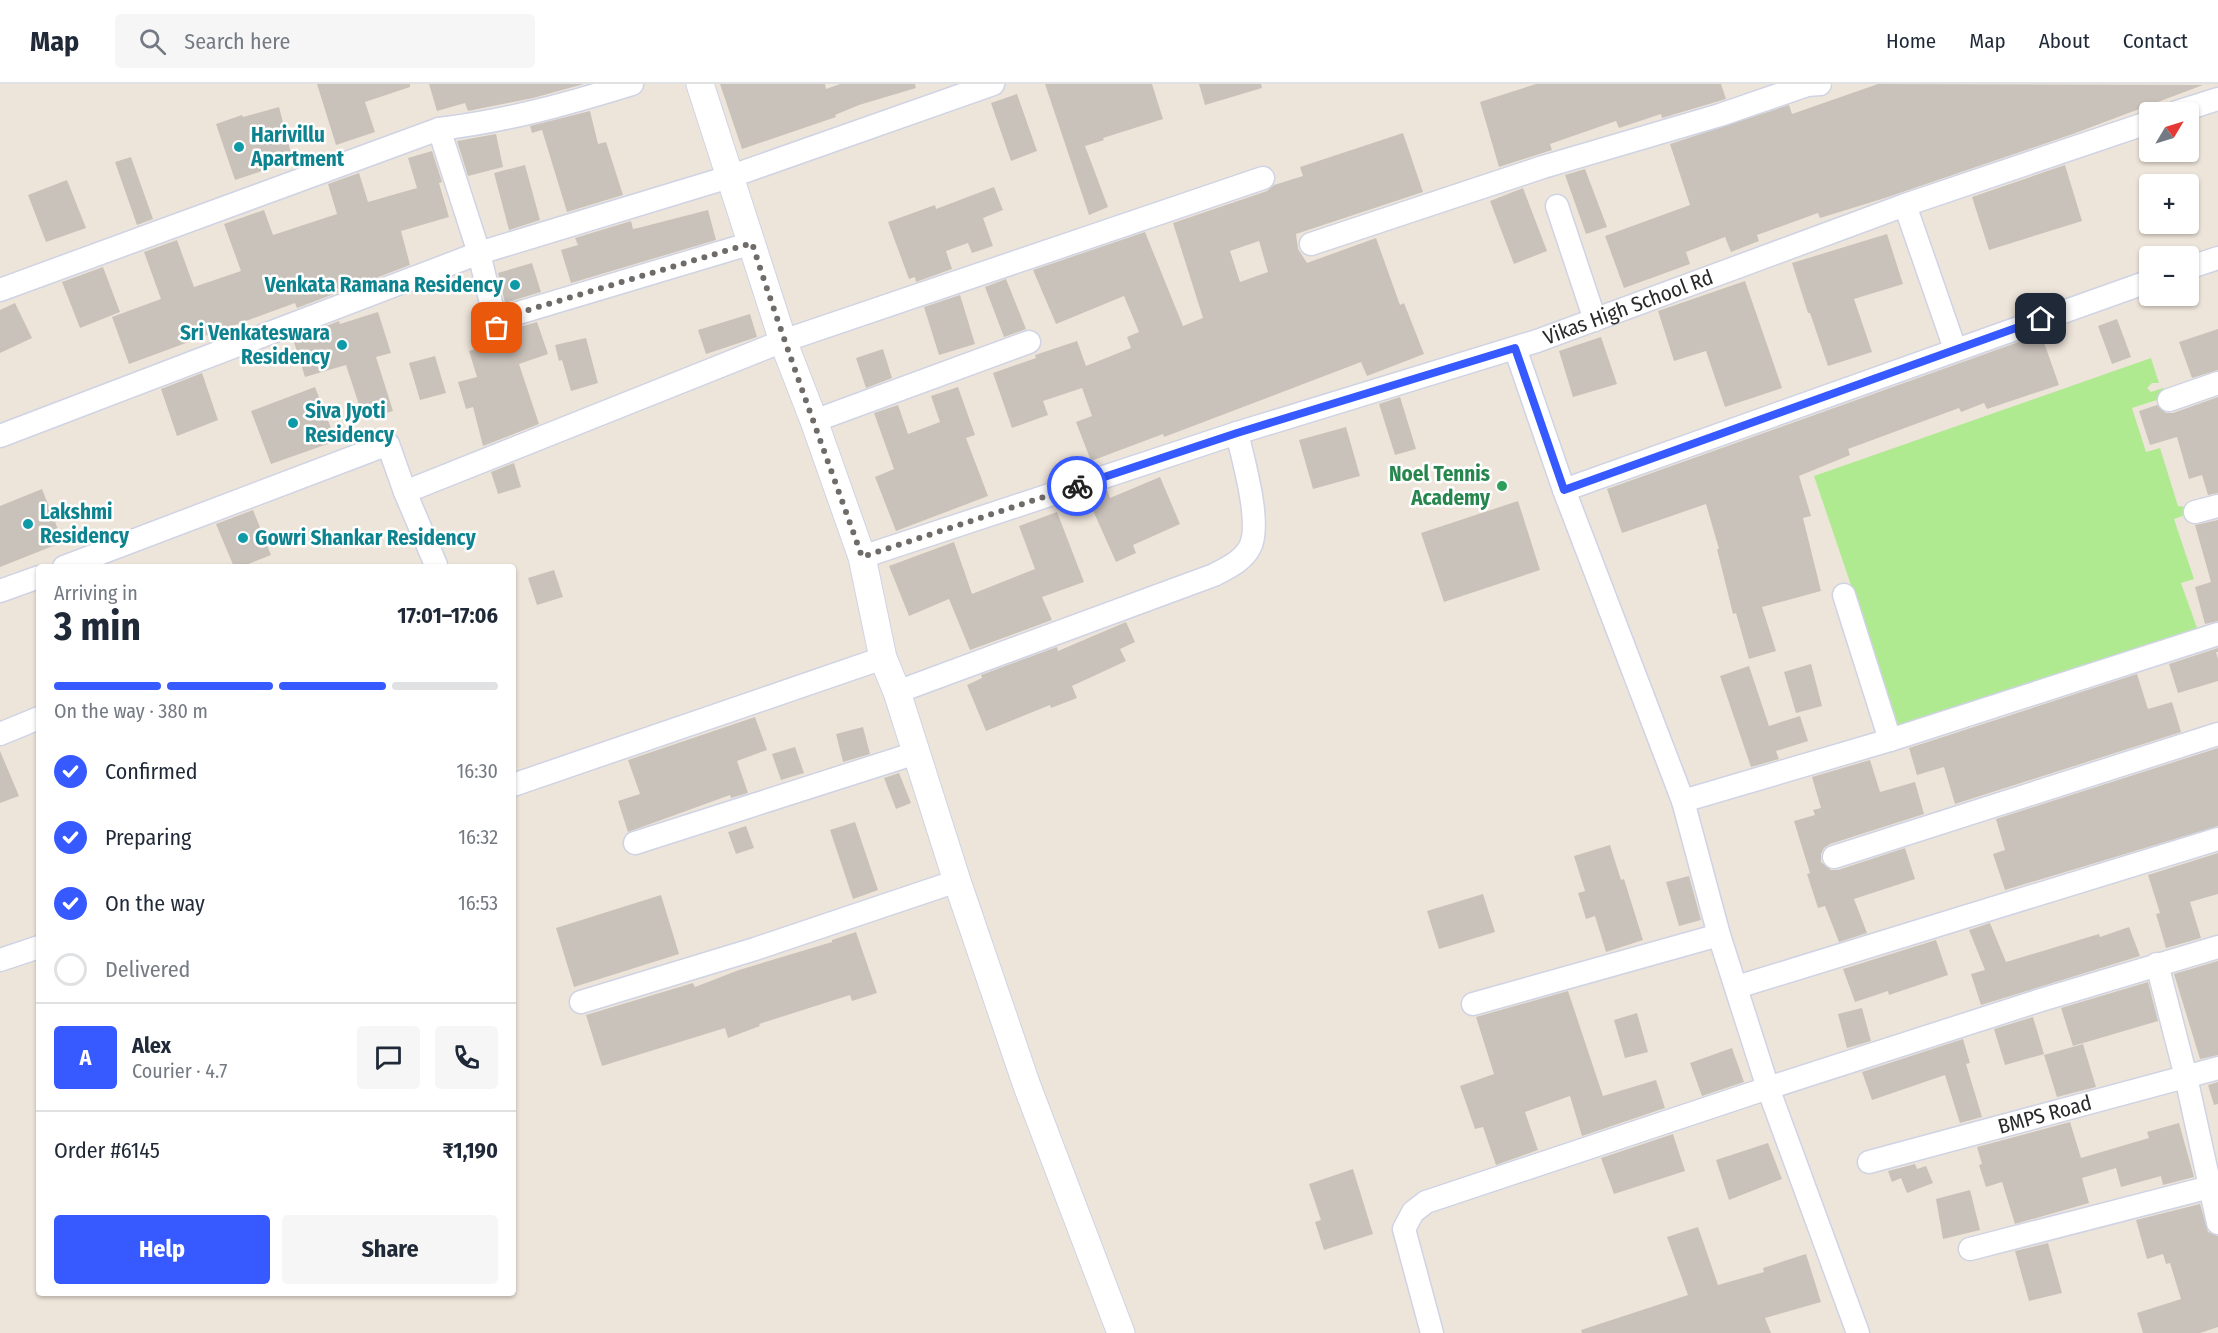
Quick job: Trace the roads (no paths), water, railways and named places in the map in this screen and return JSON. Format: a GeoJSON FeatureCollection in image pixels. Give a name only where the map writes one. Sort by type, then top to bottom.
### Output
{"type":"FeatureCollection","features":[{"type":"Feature","properties":{"kind":"street"},"geometry":{"type":"LineString","coordinates":[[0,290],[439,129],[487,123],[545,110],[632,84]]}},
{"type":"Feature","properties":{"kind":"street"},"geometry":{"type":"LineString","coordinates":[[700,84],[783,341],[862,557],[883,658],[897,692],[957,881],[1027,1086],[1121,1333]]}},
{"type":"Feature","properties":{"kind":"street"},"geometry":{"type":"LineString","coordinates":[[0,436],[479,253],[729,177],[993,84]]}},
{"type":"Feature","properties":{"kind":"street"},"geometry":{"type":"LineString","coordinates":[[1311,244],[1543,167],[1720,115],[1807,86],[1820,84]]}},
{"type":"Feature","properties":{"kind":"street"},"geometry":{"type":"LineString","coordinates":[[2199,105],[2218,99]]}},
{"type":"Feature","properties":{"kind":"street","name":"Vikas High School Rd"},"geometry":{"type":"LineString","coordinates":[[862,557],[1237,433],[1515,348],[1905,205],[2139,126]]}},
{"type":"Feature","properties":{"kind":"street"},"geometry":{"type":"LineString","coordinates":[[439,129],[479,253],[496,324],[752,243]]}},
{"type":"Feature","properties":{"kind":"street"},"geometry":{"type":"LineString","coordinates":[[405,492],[783,341],[1263,178]]}},
{"type":"Feature","properties":{"kind":"street"},"geometry":{"type":"LineString","coordinates":[[1905,205],[1955,349]]}},
{"type":"Feature","properties":{"kind":"street"},"geometry":{"type":"LineString","coordinates":[[1557,206],[1595,320]]}},
{"type":"Feature","properties":{"kind":"street"},"geometry":{"type":"LineString","coordinates":[[2199,264],[2218,258]]}},
{"type":"Feature","properties":{"kind":"street"},"geometry":{"type":"LineString","coordinates":[[1564,490],[2139,285]]}},
{"type":"Feature","properties":{"kind":"street"},"geometry":{"type":"LineString","coordinates":[[814,421],[1029,342]]}},
{"type":"Feature","properties":{"kind":"street"},"geometry":{"type":"LineString","coordinates":[[1515,348],[1564,490],[1683,801],[1719,935],[1768,1089],[1858,1333]]}},
{"type":"Feature","properties":{"kind":"street"},"geometry":{"type":"LineString","coordinates":[[2169,400],[2218,383]]}},
{"type":"Feature","properties":{"kind":"street"},"geometry":{"type":"LineString","coordinates":[[897,692],[1233,566],[1250,549],[1255,532],[1251,499],[1237,433]]}},
{"type":"Feature","properties":{"kind":"street"},"geometry":{"type":"LineString","coordinates":[[72,564],[388,444],[405,492],[436,564]]}},
{"type":"Feature","properties":{"kind":"street"},"geometry":{"type":"LineString","coordinates":[[2195,512],[2218,506]]}},
{"type":"Feature","properties":{"kind":"street"},"geometry":{"type":"LineString","coordinates":[[0,591],[36,577]]}},
{"type":"Feature","properties":{"kind":"street"},"geometry":{"type":"LineString","coordinates":[[1844,595],[1890,740]]}},
{"type":"Feature","properties":{"kind":"street"},"geometry":{"type":"LineString","coordinates":[[1683,801],[1890,740],[2217,638]]}},
{"type":"Feature","properties":{"kind":"street"},"geometry":{"type":"LineString","coordinates":[[516,784],[883,658]]}},
{"type":"Feature","properties":{"kind":"street"},"geometry":{"type":"LineString","coordinates":[[0,734],[36,719]]}},
{"type":"Feature","properties":{"kind":"street"},"geometry":{"type":"LineString","coordinates":[[1834,857],[2196,739],[2218,734]]}},
{"type":"Feature","properties":{"kind":"street"},"geometry":{"type":"LineString","coordinates":[[635,843],[916,753]]}},
{"type":"Feature","properties":{"kind":"street"},"geometry":{"type":"LineString","coordinates":[[1737,987],[2218,839]]}},
{"type":"Feature","properties":{"kind":"street"},"geometry":{"type":"LineString","coordinates":[[581,1002],[755,949],[957,881]]}},
{"type":"Feature","properties":{"kind":"street"},"geometry":{"type":"LineString","coordinates":[[1473,1004],[1719,935]]}},
{"type":"Feature","properties":{"kind":"street"},"geometry":{"type":"LineString","coordinates":[[1432,1333],[1404,1229],[1413,1212],[1426,1202],[1768,1089],[2157,964],[2218,947]]}},
{"type":"Feature","properties":{"kind":"street"},"geometry":{"type":"LineString","coordinates":[[0,960],[36,948]]}},
{"type":"Feature","properties":{"kind":"street"},"geometry":{"type":"LineString","coordinates":[[2157,964],[2214,1186],[2218,1223]]}},
{"type":"Feature","properties":{"kind":"street","name":"BMPS Road"},"geometry":{"type":"LineString","coordinates":[[1869,1162],[2218,1068]]}},
{"type":"Feature","properties":{"kind":"street"},"geometry":{"type":"LineString","coordinates":[[1970,1249],[2214,1186]]}},
{"type":"Feature","properties":{"kind":"place","name":"Harivillu Apartment"},"geometry":{"type":"Point","coordinates":[239,147]}},
{"type":"Feature","properties":{"kind":"place","name":"Venkata Ramana Residency"},"geometry":{"type":"Point","coordinates":[515,285]}},
{"type":"Feature","properties":{"kind":"place","name":"Sri Venkateswara Residency"},"geometry":{"type":"Point","coordinates":[342,345]}},
{"type":"Feature","properties":{"kind":"place","name":"Siva Jyoti Residency"},"geometry":{"type":"Point","coordinates":[293,423]}},
{"type":"Feature","properties":{"kind":"place","name":"Noel Tennis Academy"},"geometry":{"type":"Point","coordinates":[1502,486]}},
{"type":"Feature","properties":{"kind":"place","name":"Lakshmi Residency"},"geometry":{"type":"Point","coordinates":[28,524]}},
{"type":"Feature","properties":{"kind":"place","name":"Gowri Shankar Residency"},"geometry":{"type":"Point","coordinates":[243,538]}}]}
